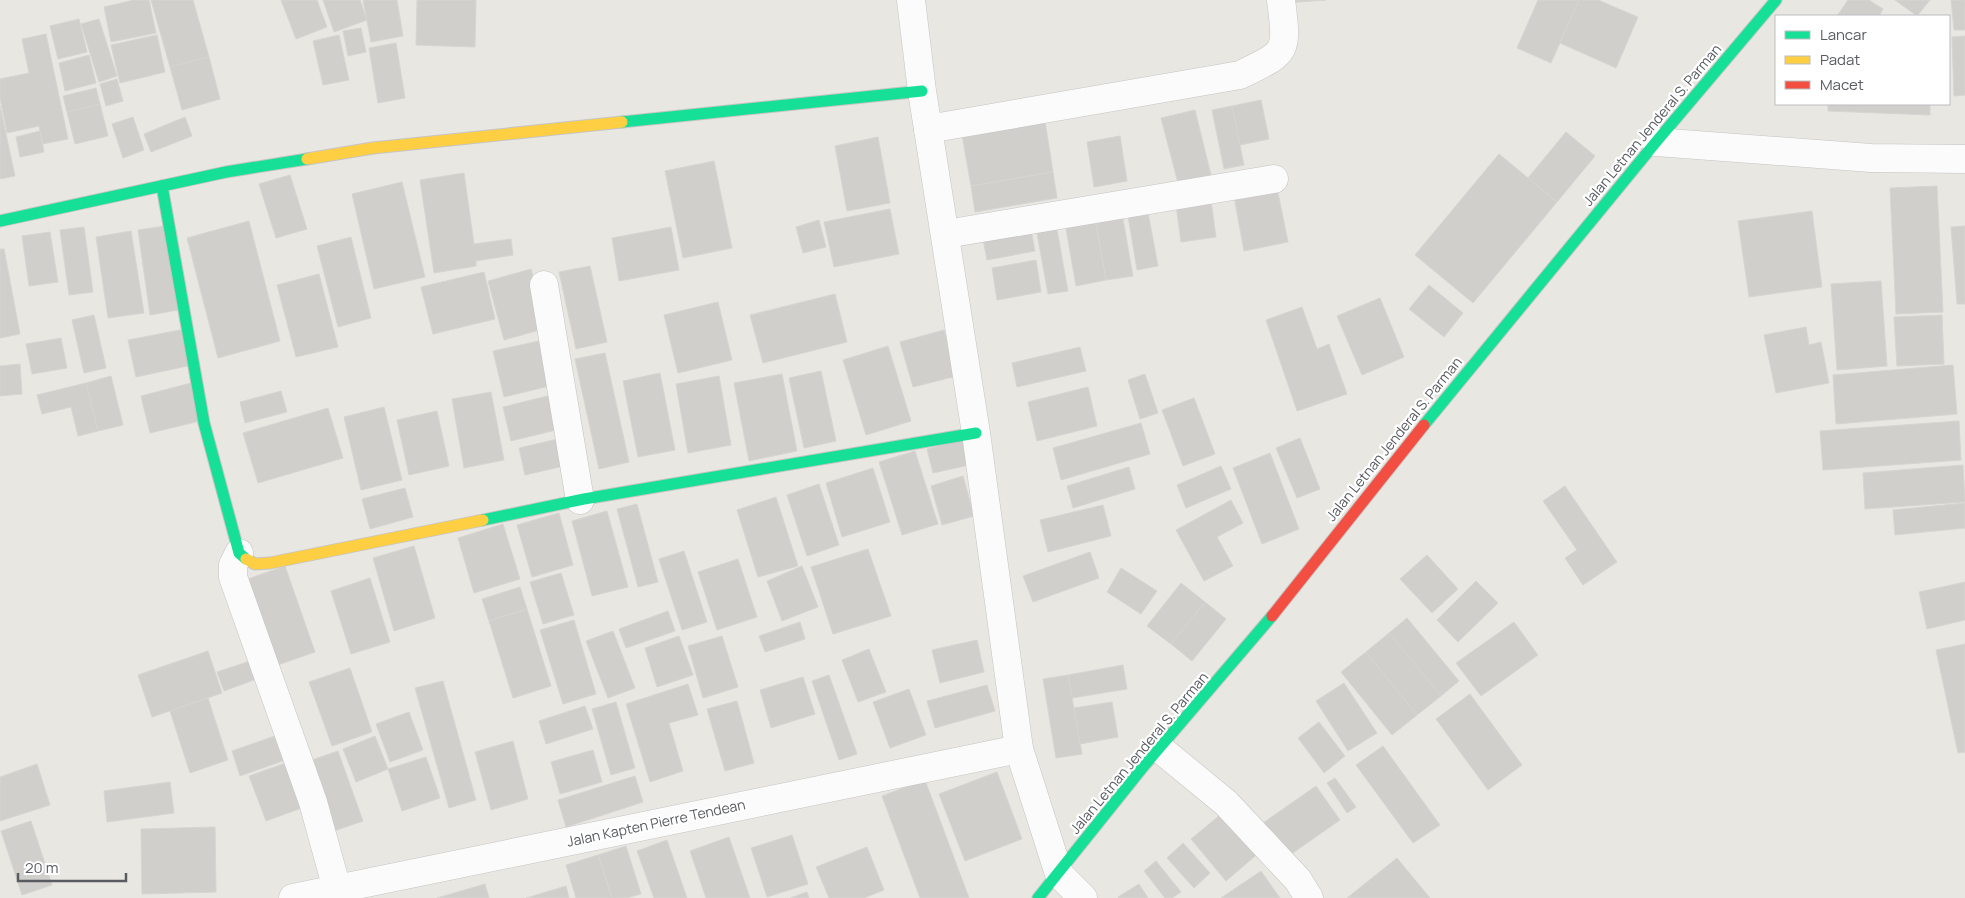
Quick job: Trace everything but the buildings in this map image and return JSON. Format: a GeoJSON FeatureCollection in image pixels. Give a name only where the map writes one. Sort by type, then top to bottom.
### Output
{"type":"FeatureCollection","features":[{"type":"Feature","properties":{"kind":"main road","name":"Jalan Letnan Jenderal S. Parman"},"geometry":{"type":"LineString","coordinates":[[1038,898],[1159,748],[1252,642],[1458,382],[1776,0]]}},
{"type":"Feature","properties":{"kind":"main road"},"geometry":{"type":"LineString","coordinates":[[0,221],[226,172],[373,148],[922,91]]}},
{"type":"Feature","properties":{"kind":"main road"},"geometry":{"type":"LineString","coordinates":[[162,186],[204,423],[239,553],[250,564],[261,565],[580,500],[976,433]]}},
{"type":"Feature","properties":{"kind":"street"},"geometry":{"type":"LineString","coordinates":[[911,0],[922,91],[976,433],[1019,748],[1059,874],[1083,898]]}},
{"type":"Feature","properties":{"kind":"street"},"geometry":{"type":"LineString","coordinates":[[928,129],[1240,75],[1275,57],[1282,48],[1285,28],[1281,0]]}},
{"type":"Feature","properties":{"kind":"street"},"geometry":{"type":"LineString","coordinates":[[1656,142],[1872,158],[1965,159]]}},
{"type":"Feature","properties":{"kind":"street"},"geometry":{"type":"LineString","coordinates":[[946,234],[1274,179]]}},
{"type":"Feature","properties":{"kind":"street"},"geometry":{"type":"LineString","coordinates":[[544,285],[580,500]]}},
{"type":"Feature","properties":{"kind":"street"},"geometry":{"type":"LineString","coordinates":[[239,553],[233,565],[233,577],[313,802],[337,889]]}},
{"type":"Feature","properties":{"kind":"street","name":"Jalan Kapten Pierre Tendean"},"geometry":{"type":"LineString","coordinates":[[293,898],[1019,748]]}},
{"type":"Feature","properties":{"kind":"street"},"geometry":{"type":"LineString","coordinates":[[1159,748],[1226,803],[1298,880],[1309,898]]}},
{"type":"Feature","properties":{"kind":"traffic: fast"},"geometry":{"type":"LineString","coordinates":[[1424,425],[1656,142],[1776,0]]}},
{"type":"Feature","properties":{"kind":"traffic: fast"},"geometry":{"type":"LineString","coordinates":[[622,122],[922,91]]}},
{"type":"Feature","properties":{"kind":"traffic: fast"},"geometry":{"type":"LineString","coordinates":[[0,221],[226,172],[307,159]]}},
{"type":"Feature","properties":{"kind":"traffic: fast"},"geometry":{"type":"LineString","coordinates":[[162,186],[204,423],[239,553],[246,559]]}},
{"type":"Feature","properties":{"kind":"traffic: fast"},"geometry":{"type":"LineString","coordinates":[[483,520],[584,499],[976,433]]}},
{"type":"Feature","properties":{"kind":"traffic: fast"},"geometry":{"type":"LineString","coordinates":[[1038,898],[1143,767],[1272,616]]}},
{"type":"Feature","properties":{"kind":"traffic: slow"},"geometry":{"type":"LineString","coordinates":[[307,159],[373,148],[622,122]]}},
{"type":"Feature","properties":{"kind":"traffic: slow"},"geometry":{"type":"LineString","coordinates":[[246,559],[255,564],[270,563],[483,520]]}},
{"type":"Feature","properties":{"kind":"traffic: jam"},"geometry":{"type":"LineString","coordinates":[[1272,616],[1424,425]]}}]}
